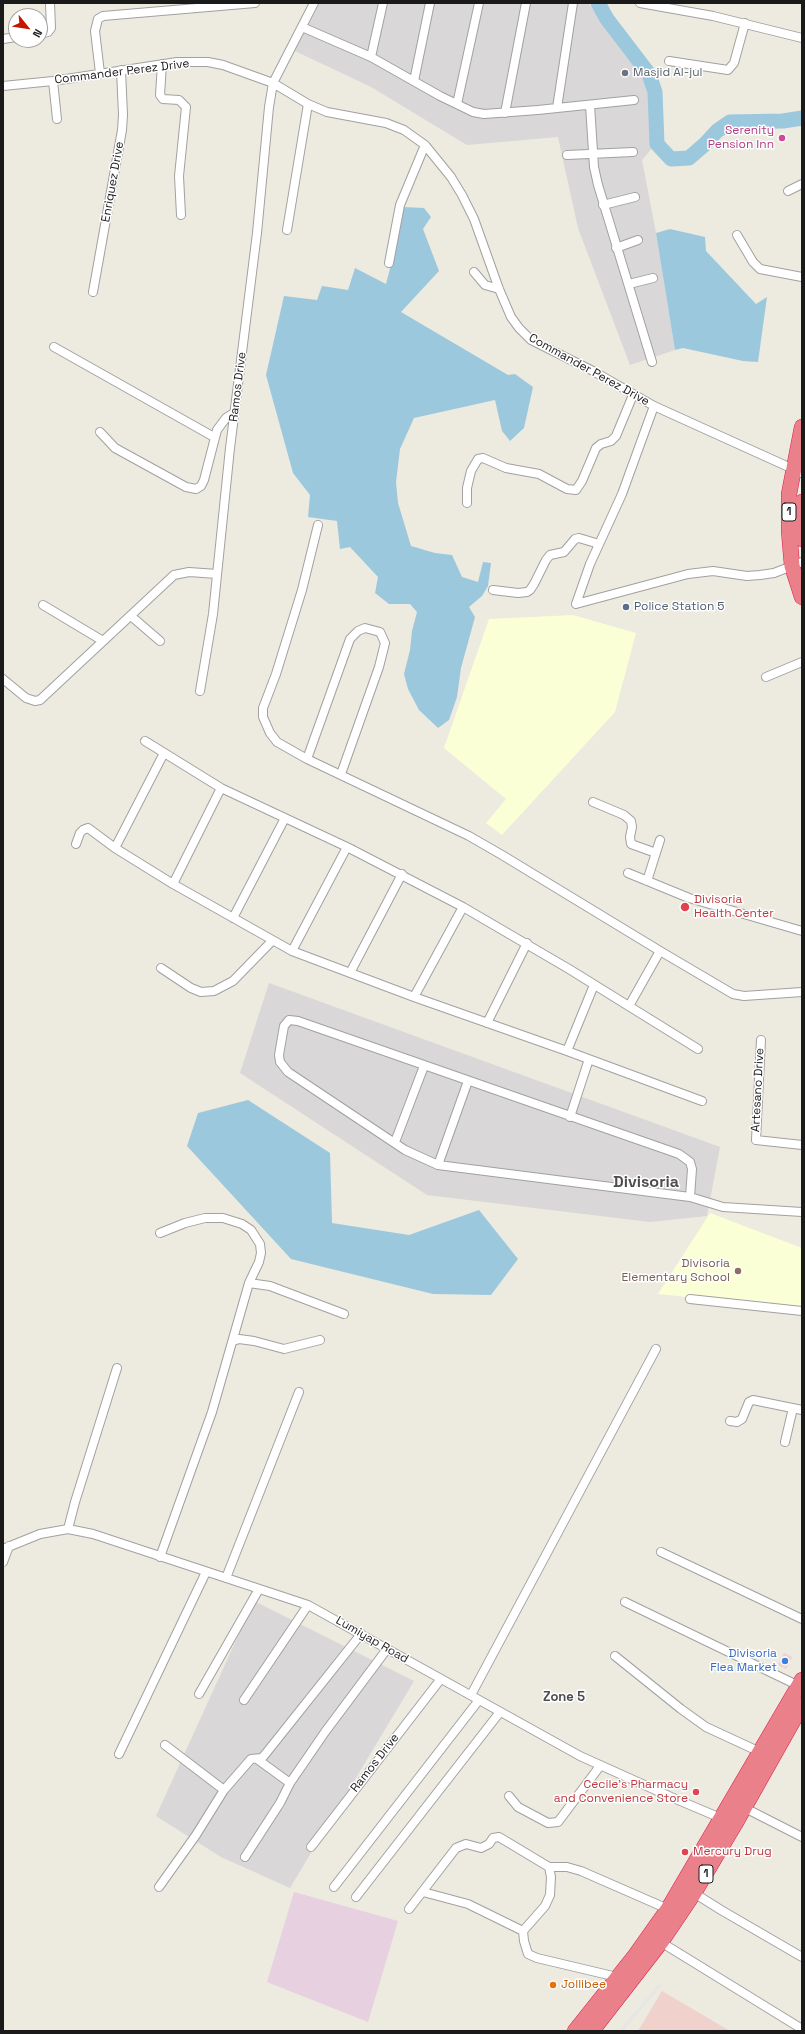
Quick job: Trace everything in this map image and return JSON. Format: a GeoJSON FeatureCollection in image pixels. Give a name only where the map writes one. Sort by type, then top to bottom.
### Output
{"type":"FeatureCollection","features":[{"type":"Feature","properties":{"kind":"highway","name":"1"},"geometry":{"type":"LineString","coordinates":[[802,427],[798,471],[789,494],[789,531],[797,564],[802,595]]}},
{"type":"Feature","properties":{"kind":"highway","name":"1"},"geometry":{"type":"LineString","coordinates":[[802,502],[802,538]]}},
{"type":"Feature","properties":{"kind":"highway","name":"1"},"geometry":{"type":"LineString","coordinates":[[575,2031],[618,1977],[656,1939],[668,1909],[800,1683]]}},
{"type":"Feature","properties":{"kind":"highway","name":"1"},"geometry":{"type":"LineString","coordinates":[[592,2031],[656,1939],[694,1893],[745,1808],[802,1705]]}},
{"type":"Feature","properties":{"kind":"street"},"geometry":{"type":"LineString","coordinates":[[48,32],[51,28],[50,3]]}},
{"type":"Feature","properties":{"kind":"street"},"geometry":{"type":"LineString","coordinates":[[100,73],[95,31],[98,20],[103,16],[255,3]]}},
{"type":"Feature","properties":{"kind":"street","name":"Ramos Drive"},"geometry":{"type":"LineString","coordinates":[[200,691],[213,614],[234,413],[257,233],[266,128],[273,83],[314,3]]}},
{"type":"Feature","properties":{"kind":"street"},"geometry":{"type":"LineString","coordinates":[[371,57],[383,3]]}},
{"type":"Feature","properties":{"kind":"street"},"geometry":{"type":"LineString","coordinates":[[414,81],[430,3]]}},
{"type":"Feature","properties":{"kind":"street"},"geometry":{"type":"LineString","coordinates":[[457,104],[479,3]]}},
{"type":"Feature","properties":{"kind":"street"},"geometry":{"type":"LineString","coordinates":[[505,113],[526,3]]}},
{"type":"Feature","properties":{"kind":"street"},"geometry":{"type":"LineString","coordinates":[[557,108],[573,3]]}},
{"type":"Feature","properties":{"kind":"street"},"geometry":{"type":"LineString","coordinates":[[640,3],[745,24],[802,38]]}},
{"type":"Feature","properties":{"kind":"street"},"geometry":{"type":"LineString","coordinates":[[670,61],[728,70],[734,63],[745,24]]}},
{"type":"Feature","properties":{"kind":"street"},"geometry":{"type":"LineString","coordinates":[[302,27],[371,57],[457,104],[478,113],[505,113],[634,100]]}},
{"type":"Feature","properties":{"kind":"street","name":"Commander Perez Drive"},"geometry":{"type":"LineString","coordinates":[[3,86],[53,81],[177,62],[208,62],[223,65],[273,83],[308,104],[327,112],[395,126],[412,134],[425,144],[451,177],[462,196],[474,219],[499,290],[511,316],[519,328],[531,340],[594,371],[654,406],[798,471]]}},
{"type":"Feature","properties":{"kind":"street"},"geometry":{"type":"LineString","coordinates":[[162,64],[160,95],[164,98],[179,100],[186,107],[179,176],[181,215]]}},
{"type":"Feature","properties":{"kind":"street","name":"Enriquez Drive"},"geometry":{"type":"LineString","coordinates":[[93,292],[122,130],[123,115],[121,70]]}},
{"type":"Feature","properties":{"kind":"street"},"geometry":{"type":"LineString","coordinates":[[53,81],[57,119]]}},
{"type":"Feature","properties":{"kind":"street"},"geometry":{"type":"LineString","coordinates":[[287,230],[308,104]]}},
{"type":"Feature","properties":{"kind":"street"},"geometry":{"type":"LineString","coordinates":[[590,105],[594,167],[616,248],[629,284],[652,362]]}},
{"type":"Feature","properties":{"kind":"street"},"geometry":{"type":"LineString","coordinates":[[389,263],[400,205],[425,144]]}},
{"type":"Feature","properties":{"kind":"street"},"geometry":{"type":"LineString","coordinates":[[567,155],[633,152]]}},
{"type":"Feature","properties":{"kind":"street"},"geometry":{"type":"LineString","coordinates":[[788,191],[802,184]]}},
{"type":"Feature","properties":{"kind":"street"},"geometry":{"type":"LineString","coordinates":[[603,204],[635,197]]}},
{"type":"Feature","properties":{"kind":"street"},"geometry":{"type":"LineString","coordinates":[[737,235],[753,262],[760,270],[802,277]]}},
{"type":"Feature","properties":{"kind":"street"},"geometry":{"type":"LineString","coordinates":[[616,248],[638,240]]}},
{"type":"Feature","properties":{"kind":"street"},"geometry":{"type":"LineString","coordinates":[[474,272],[485,285],[499,290]]}},
{"type":"Feature","properties":{"kind":"street"},"geometry":{"type":"LineString","coordinates":[[629,284],[653,278]]}},
{"type":"Feature","properties":{"kind":"street"},"geometry":{"type":"LineString","coordinates":[[54,348],[214,437]]}},
{"type":"Feature","properties":{"kind":"street"},"geometry":{"type":"LineString","coordinates":[[467,503],[467,488],[471,470],[478,459],[483,458],[506,468],[539,474],[570,490],[576,490],[582,481],[596,448],[601,444],[611,441],[616,436],[633,394]]}},
{"type":"Feature","properties":{"kind":"street"},"geometry":{"type":"LineString","coordinates":[[654,406],[622,494],[599,544],[576,604],[688,574],[713,572],[747,576],[760,575],[797,564]]}},
{"type":"Feature","properties":{"kind":"street"},"geometry":{"type":"LineString","coordinates":[[100,432],[114,448],[192,490],[198,488],[204,480],[214,437],[226,418],[234,413]]}},
{"type":"Feature","properties":{"kind":"street"},"geometry":{"type":"LineString","coordinates":[[318,525],[302,590],[276,674],[263,708],[263,717],[270,733],[277,742],[307,759],[462,833],[502,855],[733,994],[744,996],[802,992]]}},
{"type":"Feature","properties":{"kind":"street"},"geometry":{"type":"LineString","coordinates":[[493,590],[518,593],[530,590],[550,555],[564,552],[575,539],[579,538],[599,544]]}},
{"type":"Feature","properties":{"kind":"street"},"geometry":{"type":"LineString","coordinates":[[3,680],[26,698],[35,701],[40,700],[174,575],[189,572],[217,574]]}},
{"type":"Feature","properties":{"kind":"street"},"geometry":{"type":"LineString","coordinates":[[43,605],[103,641]]}},
{"type":"Feature","properties":{"kind":"street"},"geometry":{"type":"LineString","coordinates":[[131,616],[160,641]]}},
{"type":"Feature","properties":{"kind":"street"},"geometry":{"type":"LineString","coordinates":[[307,759],[350,639],[358,631],[365,628],[380,632],[385,642],[379,667],[341,774]]}},
{"type":"Feature","properties":{"kind":"street"},"geometry":{"type":"LineString","coordinates":[[766,677],[802,662]]}},
{"type":"Feature","properties":{"kind":"street"},"geometry":{"type":"LineString","coordinates":[[144,741],[221,788],[402,874],[463,907],[526,943],[698,1049]]}},
{"type":"Feature","properties":{"kind":"street"},"geometry":{"type":"LineString","coordinates":[[115,848],[164,753]]}},
{"type":"Feature","properties":{"kind":"street"},"geometry":{"type":"LineString","coordinates":[[173,884],[221,788]]}},
{"type":"Feature","properties":{"kind":"street"},"geometry":{"type":"LineString","coordinates":[[594,802],[624,815],[631,821],[631,844],[656,853]]}},
{"type":"Feature","properties":{"kind":"street"},"geometry":{"type":"LineString","coordinates":[[233,918],[285,818]]}},
{"type":"Feature","properties":{"kind":"street"},"geometry":{"type":"LineString","coordinates":[[76,844],[80,833],[88,828],[115,848],[173,884],[292,951],[414,997],[702,1101]]}},
{"type":"Feature","properties":{"kind":"street"},"geometry":{"type":"LineString","coordinates":[[646,881],[660,840]]}},
{"type":"Feature","properties":{"kind":"street"},"geometry":{"type":"LineString","coordinates":[[292,951],[347,847]]}},
{"type":"Feature","properties":{"kind":"street"},"geometry":{"type":"LineString","coordinates":[[628,873],[689,898],[802,931]]}},
{"type":"Feature","properties":{"kind":"street"},"geometry":{"type":"LineString","coordinates":[[350,973],[402,874]]}},
{"type":"Feature","properties":{"kind":"street"},"geometry":{"type":"LineString","coordinates":[[414,997],[463,907]]}},
{"type":"Feature","properties":{"kind":"street"},"geometry":{"type":"LineString","coordinates":[[161,968],[191,988],[201,992],[214,991],[234,981],[272,941]]}},
{"type":"Feature","properties":{"kind":"street"},"geometry":{"type":"LineString","coordinates":[[486,1023],[526,943]]}},
{"type":"Feature","properties":{"kind":"street"},"geometry":{"type":"LineString","coordinates":[[629,1006],[660,951]]}},
{"type":"Feature","properties":{"kind":"street"},"geometry":{"type":"LineString","coordinates":[[567,1051],[594,985]]}},
{"type":"Feature","properties":{"kind":"street"},"geometry":{"type":"LineString","coordinates":[[690,1197],[692,1169],[690,1162],[686,1157],[298,1021],[289,1020],[284,1026],[279,1056],[280,1062],[288,1072],[416,1156],[438,1165],[690,1197],[723,1207],[802,1212]]}},
{"type":"Feature","properties":{"kind":"street","name":"Artesano Drive"},"geometry":{"type":"LineString","coordinates":[[761,1040],[756,1140],[802,1145]]}},
{"type":"Feature","properties":{"kind":"street"},"geometry":{"type":"LineString","coordinates":[[570,1117],[589,1059]]}},
{"type":"Feature","properties":{"kind":"street"},"geometry":{"type":"LineString","coordinates":[[395,1142],[424,1066]]}},
{"type":"Feature","properties":{"kind":"street"},"geometry":{"type":"LineString","coordinates":[[438,1165],[468,1081]]}},
{"type":"Feature","properties":{"kind":"street"},"geometry":{"type":"LineString","coordinates":[[160,1233],[185,1223],[206,1218],[223,1218],[242,1224],[253,1234],[260,1244],[259,1262],[249,1283],[212,1412],[160,1557]]}},
{"type":"Feature","properties":{"kind":"street"},"geometry":{"type":"LineString","coordinates":[[249,1283],[270,1286],[344,1314]]}},
{"type":"Feature","properties":{"kind":"street"},"geometry":{"type":"LineString","coordinates":[[690,1299],[802,1311]]}},
{"type":"Feature","properties":{"kind":"street"},"geometry":{"type":"LineString","coordinates":[[233,1341],[254,1341],[284,1349],[320,1340]]}},
{"type":"Feature","properties":{"kind":"street"},"geometry":{"type":"LineString","coordinates":[[471,1695],[656,1349]]}},
{"type":"Feature","properties":{"kind":"street"},"geometry":{"type":"LineString","coordinates":[[68,1529],[79,1488],[117,1368]]}},
{"type":"Feature","properties":{"kind":"street"},"geometry":{"type":"LineString","coordinates":[[226,1578],[299,1392]]}},
{"type":"Feature","properties":{"kind":"street"},"geometry":{"type":"LineString","coordinates":[[730,1421],[737,1422],[742,1419],[749,1402],[752,1400],[798,1409],[785,1442]]}},
{"type":"Feature","properties":{"kind":"street","name":"Lumiyap Road"},"geometry":{"type":"LineString","coordinates":[[6,1547],[40,1534],[68,1529],[93,1534],[308,1605],[440,1680],[471,1695],[600,1766],[735,1824]]}},
{"type":"Feature","properties":{"kind":"street"},"geometry":{"type":"LineString","coordinates":[[3,1562],[6,1547]]}},
{"type":"Feature","properties":{"kind":"street"},"geometry":{"type":"LineString","coordinates":[[661,1552],[802,1619]]}},
{"type":"Feature","properties":{"kind":"street"},"geometry":{"type":"LineString","coordinates":[[119,1754],[206,1572]]}},
{"type":"Feature","properties":{"kind":"street"},"geometry":{"type":"LineString","coordinates":[[199,1694],[259,1589]]}},
{"type":"Feature","properties":{"kind":"street"},"geometry":{"type":"LineString","coordinates":[[625,1602],[800,1683]]}},
{"type":"Feature","properties":{"kind":"street"},"geometry":{"type":"LineString","coordinates":[[244,1700],[308,1605]]}},
{"type":"Feature","properties":{"kind":"street"},"geometry":{"type":"LineString","coordinates":[[159,1887],[196,1835],[224,1790],[251,1759],[257,1759],[264,1756],[361,1634]]}},
{"type":"Feature","properties":{"kind":"street"},"geometry":{"type":"LineString","coordinates":[[245,1857],[280,1803],[290,1784],[325,1732],[387,1649]]}},
{"type":"Feature","properties":{"kind":"street"},"geometry":{"type":"LineString","coordinates":[[616,1656],[680,1709],[706,1727],[760,1752]]}},
{"type":"Feature","properties":{"kind":"street","name":"Ramos Drive"},"geometry":{"type":"LineString","coordinates":[[311,1847],[440,1680]]}},
{"type":"Feature","properties":{"kind":"street"},"geometry":{"type":"LineString","coordinates":[[334,1887],[479,1700]]}},
{"type":"Feature","properties":{"kind":"street"},"geometry":{"type":"LineString","coordinates":[[356,1897],[500,1712]]}},
{"type":"Feature","properties":{"kind":"street"},"geometry":{"type":"LineString","coordinates":[[165,1745],[224,1790]]}},
{"type":"Feature","properties":{"kind":"street"},"geometry":{"type":"LineString","coordinates":[[257,1759],[290,1784]]}},
{"type":"Feature","properties":{"kind":"street"},"geometry":{"type":"LineString","coordinates":[[509,1796],[518,1807],[548,1823],[558,1822],[600,1766]]}},
{"type":"Feature","properties":{"kind":"street"},"geometry":{"type":"LineString","coordinates":[[745,1808],[802,1837]]}},
{"type":"Feature","properties":{"kind":"street"},"geometry":{"type":"LineString","coordinates":[[409,1909],[456,1848],[466,1844],[481,1848],[489,1844],[496,1837],[504,1838],[549,1866],[567,1867],[581,1870],[668,1909]]}},
{"type":"Feature","properties":{"kind":"street"},"geometry":{"type":"LineString","coordinates":[[549,1866],[551,1878],[550,1895],[544,1906],[523,1931],[526,1950],[531,1956],[618,1977]]}},
{"type":"Feature","properties":{"kind":"street"},"geometry":{"type":"LineString","coordinates":[[423,1892],[468,1904],[523,1931]]}},
{"type":"Feature","properties":{"kind":"street"},"geometry":{"type":"LineString","coordinates":[[694,1893],[802,1957]]}},
{"type":"Feature","properties":{"kind":"street"},"geometry":{"type":"LineString","coordinates":[[656,1939],[802,2029]]}},
{"type":"Feature","properties":{"kind":"shaded area"},"geometry":{"type":"Polygon","coordinates":[[[320,3],[588,3],[643,74],[650,96],[652,148],[642,160],[656,233],[675,350],[630,365],[578,228],[558,137],[467,145],[371,87],[295,51],[320,3]]]}},
{"type":"Feature","properties":{"kind":"shaded area"},"geometry":{"type":"Polygon","coordinates":[[[573,615],[636,633],[615,712],[502,835],[486,823],[506,799],[444,748],[489,619],[573,615]]]}},
{"type":"Feature","properties":{"kind":"shaded area"},"geometry":{"type":"Polygon","coordinates":[[[269,983],[720,1147],[707,1216],[650,1222],[427,1195],[240,1073],[269,983]]]}},
{"type":"Feature","properties":{"kind":"shaded area","name":"Divisoria Elementary School"},"geometry":{"type":"Polygon","coordinates":[[[710,1213],[802,1248],[802,1309],[658,1294],[710,1213]]]}},
{"type":"Feature","properties":{"kind":"shaded area"},"geometry":{"type":"Polygon","coordinates":[[[254,1601],[414,1681],[290,1888],[221,1857],[156,1816],[254,1601]]]}},
{"type":"Feature","properties":{"kind":"shaded area","name":"Divisoria Flea Market"},"geometry":{"type":"Polygon","coordinates":[[[784,1653],[792,1657],[786,1669],[778,1665],[784,1653]]]}},
{"type":"Feature","properties":{"kind":"shaded area"},"geometry":{"type":"Polygon","coordinates":[[[294,1892],[398,1921],[368,2022],[267,1982],[294,1892]]]}},
{"type":"Feature","properties":{"kind":"shaded area"},"geometry":{"type":"Polygon","coordinates":[[[660,1983],[662,1985],[623,2031],[619,2031],[660,1983]]]}},
{"type":"Feature","properties":{"kind":"shaded area"},"geometry":{"type":"Polygon","coordinates":[[[662,1991],[730,2031],[638,2031],[662,1991]]]}},
{"type":"Feature","properties":{"kind":"water"},"geometry":{"type":"Polygon","coordinates":[[[403,207],[424,208],[431,217],[423,229],[439,271],[401,312],[508,375],[515,374],[533,387],[524,428],[510,441],[502,431],[495,400],[414,418],[400,449],[396,482],[398,503],[411,546],[435,553],[452,555],[462,577],[478,582],[483,562],[491,563],[488,586],[482,596],[469,607],[475,617],[461,668],[457,697],[449,720],[438,728],[419,710],[408,689],[404,674],[417,612],[410,604],[389,604],[375,593],[378,577],[350,547],[340,549],[337,521],[308,517],[310,495],[293,473],[266,375],[284,296],[317,300],[322,286],[348,290],[355,268],[386,284],[399,234],[398,222],[403,207]]]}},
{"type":"Feature","properties":{"kind":"water"},"geometry":{"type":"Polygon","coordinates":[[[670,229],[705,237],[706,251],[756,304],[767,297],[758,362],[743,361],[683,348],[675,350],[656,233],[670,229]]]}},
{"type":"Feature","properties":{"kind":"water"},"geometry":{"type":"Polygon","coordinates":[[[248,1100],[330,1153],[332,1223],[409,1235],[479,1210],[518,1259],[491,1295],[433,1294],[291,1259],[187,1146],[198,1113],[248,1100]]]}},
{"type":"Feature","properties":{"kind":"waterway"},"geometry":{"type":"LineString","coordinates":[[598,3],[607,19],[649,74],[655,92],[657,144],[671,159],[689,158],[717,131],[730,122],[783,121],[802,118]]}},
{"type":"Feature","properties":{"kind":"place","name":"Masjid Al-jul"},"geometry":{"type":"Point","coordinates":[625,73]}},
{"type":"Feature","properties":{"kind":"place","name":"Serenity Pension Inn"},"geometry":{"type":"Point","coordinates":[782,138]}},
{"type":"Feature","properties":{"kind":"place","name":"Police Station 5"},"geometry":{"type":"Point","coordinates":[626,607]}},
{"type":"Feature","properties":{"kind":"place","name":"Divisoria Health Center"},"geometry":{"type":"Point","coordinates":[685,907]}},
{"type":"Feature","properties":{"kind":"place","name":"Divisoria Elementary School"},"geometry":{"type":"Point","coordinates":[738,1271]}},
{"type":"Feature","properties":{"kind":"place","name":"Divisoria Flea Market"},"geometry":{"type":"Point","coordinates":[785,1661]}},
{"type":"Feature","properties":{"kind":"place","name":"Cecile's Pharmacy and Convenience Store"},"geometry":{"type":"Point","coordinates":[696,1792]}},
{"type":"Feature","properties":{"kind":"place","name":"Mercury Drug"},"geometry":{"type":"Point","coordinates":[685,1852]}},
{"type":"Feature","properties":{"kind":"place","name":"Jollibee"},"geometry":{"type":"Point","coordinates":[553,1985]}},
{"type":"Feature","properties":{"kind":"district","name":"Divisoria"},"geometry":{"type":"Point","coordinates":[646,1183]}},
{"type":"Feature","properties":{"kind":"district","name":"Zone 5"},"geometry":{"type":"Point","coordinates":[564,1697]}}]}
